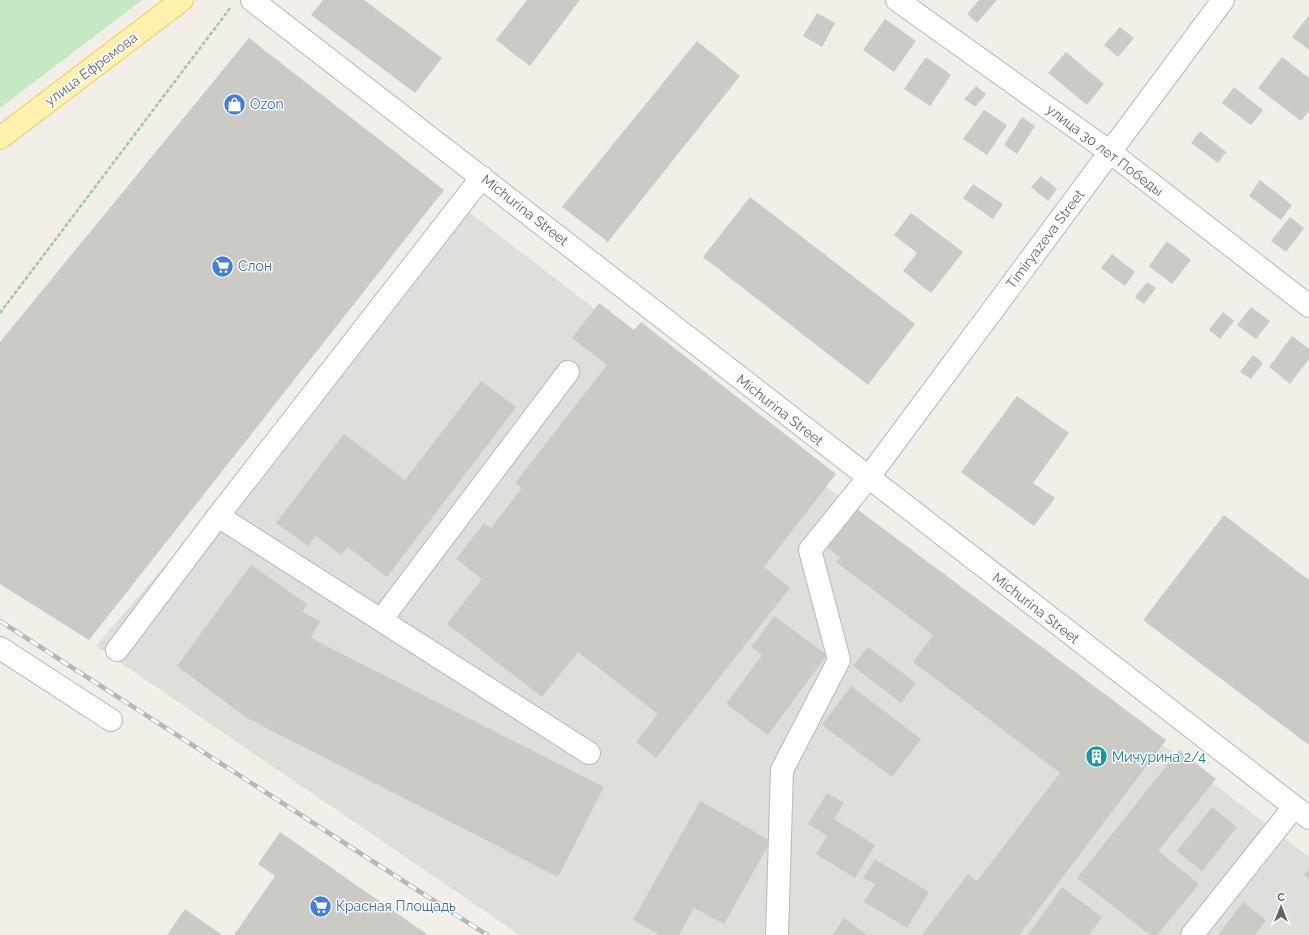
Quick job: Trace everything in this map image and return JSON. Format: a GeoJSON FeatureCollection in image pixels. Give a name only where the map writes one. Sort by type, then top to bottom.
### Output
{"type":"FeatureCollection","features":[{"type":"Feature","properties":{"kind":"main road","name":"улица Ефремова"},"geometry":{"type":"LineString","coordinates":[[0,138],[182,0]]}},
{"type":"Feature","properties":{"kind":"street","name":"Michurina Street"},"geometry":{"type":"LineString","coordinates":[[252,0],[868,478],[1302,812]]}},
{"type":"Feature","properties":{"kind":"street","name":"улица 30 лет Победы"},"geometry":{"type":"LineString","coordinates":[[897,0],[1110,152],[1309,306]]}},
{"type":"Feature","properties":{"kind":"street","name":"Timiryazeva Street"},"geometry":{"type":"LineString","coordinates":[[777,935],[782,770],[839,660],[810,550],[868,478],[1223,0]]}},
{"type":"Feature","properties":{"kind":"street"},"geometry":{"type":"LineString","coordinates":[[117,650],[218,516],[482,177]]}},
{"type":"Feature","properties":{"kind":"street"},"geometry":{"type":"LineString","coordinates":[[381,620],[568,372]]}},
{"type":"Feature","properties":{"kind":"street"},"geometry":{"type":"LineString","coordinates":[[218,516],[589,753]]}},
{"type":"Feature","properties":{"kind":"street"},"geometry":{"type":"LineString","coordinates":[[0,648],[111,720]]}},
{"type":"Feature","properties":{"kind":"street"},"geometry":{"type":"LineString","coordinates":[[1192,935],[1302,812]]}},
{"type":"Feature","properties":{"kind":"path"},"geometry":{"type":"LineString","coordinates":[[0,313],[231,6]]}},
{"type":"Feature","properties":{"kind":"shaded area"},"geometry":{"type":"Polygon","coordinates":[[[457,203],[1309,857],[1309,935],[520,935],[96,646],[261,453],[457,203]]]}},
{"type":"Feature","properties":{"kind":"green space"},"geometry":{"type":"Polygon","coordinates":[[[0,0],[142,0],[0,108],[0,0]]]}},
{"type":"Feature","properties":{"kind":"building"},"geometry":{"type":"Polygon","coordinates":[[[323,0],[364,0],[442,58],[415,93],[311,15],[323,0]]]}},
{"type":"Feature","properties":{"kind":"building"},"geometry":{"type":"Polygon","coordinates":[[[527,0],[580,0],[530,66],[496,40],[527,0]]]}},
{"type":"Feature","properties":{"kind":"building"},"geometry":{"type":"Polygon","coordinates":[[[979,0],[997,0],[977,23],[967,14],[979,0]]]}},
{"type":"Feature","properties":{"kind":"building"},"geometry":{"type":"Polygon","coordinates":[[[817,13],[835,23],[822,47],[803,36],[817,13]]]}},
{"type":"Feature","properties":{"kind":"building"},"geometry":{"type":"Polygon","coordinates":[[[1309,15],[1309,50],[1292,37],[1309,15]]]}},
{"type":"Feature","properties":{"kind":"building"},"geometry":{"type":"Polygon","coordinates":[[[885,19],[916,41],[894,72],[863,50],[885,19]]]}},
{"type":"Feature","properties":{"kind":"building"},"geometry":{"type":"Polygon","coordinates":[[[1120,27],[1134,38],[1118,57],[1104,45],[1120,27]]]}},
{"type":"Feature","properties":{"kind":"building","name":"Слон"},"geometry":{"type":"Polygon","coordinates":[[[249,38],[444,190],[89,640],[0,584],[0,342],[249,38]]]}},
{"type":"Feature","properties":{"kind":"building"},"geometry":{"type":"Polygon","coordinates":[[[697,41],[740,76],[608,242],[562,207],[697,41]]]}},
{"type":"Feature","properties":{"kind":"building"},"geometry":{"type":"Polygon","coordinates":[[[1066,52],[1104,84],[1087,105],[1048,73],[1066,52]]]}},
{"type":"Feature","properties":{"kind":"building"},"geometry":{"type":"Polygon","coordinates":[[[926,57],[951,75],[930,106],[904,89],[926,57]]]}},
{"type":"Feature","properties":{"kind":"building"},"geometry":{"type":"Polygon","coordinates":[[[1282,57],[1309,78],[1309,111],[1301,121],[1258,88],[1282,57]]]}},
{"type":"Feature","properties":{"kind":"building"},"geometry":{"type":"Polygon","coordinates":[[[976,86],[986,94],[975,107],[964,99],[976,86]]]}},
{"type":"Feature","properties":{"kind":"building"},"geometry":{"type":"Polygon","coordinates":[[[1234,87],[1263,110],[1251,125],[1222,103],[1234,87]]]}},
{"type":"Feature","properties":{"kind":"building"},"geometry":{"type":"Polygon","coordinates":[[[984,110],[1007,125],[987,155],[963,139],[984,110]]]}},
{"type":"Feature","properties":{"kind":"building"},"geometry":{"type":"Polygon","coordinates":[[[1022,117],[1035,126],[1017,154],[1004,145],[1022,117]]]}},
{"type":"Feature","properties":{"kind":"building"},"geometry":{"type":"Polygon","coordinates":[[[1200,131],[1226,152],[1218,163],[1191,143],[1200,131]]]}},
{"type":"Feature","properties":{"kind":"building"},"geometry":{"type":"Polygon","coordinates":[[[1041,176],[1057,189],[1048,201],[1031,187],[1041,176]]]}},
{"type":"Feature","properties":{"kind":"building"},"geometry":{"type":"Polygon","coordinates":[[[1260,180],[1292,205],[1281,220],[1249,196],[1260,180]]]}},
{"type":"Feature","properties":{"kind":"building"},"geometry":{"type":"Polygon","coordinates":[[[973,184],[1003,204],[993,219],[963,198],[973,184]]]}},
{"type":"Feature","properties":{"kind":"building"},"geometry":{"type":"Polygon","coordinates":[[[750,197],[915,324],[868,385],[703,257],[750,197]]]}},
{"type":"Feature","properties":{"kind":"building"},"geometry":{"type":"Polygon","coordinates":[[[911,213],[963,252],[931,293],[903,271],[917,253],[894,235],[911,213]]]}},
{"type":"Feature","properties":{"kind":"building"},"geometry":{"type":"Polygon","coordinates":[[[1290,217],[1304,228],[1286,252],[1271,241],[1290,217]]]}},
{"type":"Feature","properties":{"kind":"building"},"geometry":{"type":"Polygon","coordinates":[[[1167,241],[1191,260],[1172,284],[1149,266],[1167,241]]]}},
{"type":"Feature","properties":{"kind":"building"},"geometry":{"type":"Polygon","coordinates":[[[1112,254],[1135,272],[1125,286],[1101,268],[1112,254]]]}},
{"type":"Feature","properties":{"kind":"building"},"geometry":{"type":"Polygon","coordinates":[[[1147,282],[1156,288],[1144,304],[1135,297],[1147,282]]]}},
{"type":"Feature","properties":{"kind":"building"},"geometry":{"type":"Polygon","coordinates":[[[599,303],[634,330],[641,322],[836,474],[764,567],[790,588],[656,758],[636,742],[658,714],[578,652],[542,697],[447,624],[482,579],[456,559],[484,523],[491,528],[522,488],[515,483],[607,365],[572,338],[599,303]]]}},
{"type":"Feature","properties":{"kind":"building"},"geometry":{"type":"Polygon","coordinates":[[[1251,307],[1270,321],[1256,339],[1237,325],[1251,307]]]}},
{"type":"Feature","properties":{"kind":"building"},"geometry":{"type":"Polygon","coordinates":[[[1223,312],[1234,321],[1220,339],[1209,330],[1223,312]]]}},
{"type":"Feature","properties":{"kind":"building"},"geometry":{"type":"Polygon","coordinates":[[[1292,336],[1309,349],[1309,359],[1290,384],[1269,367],[1292,336]]]}},
{"type":"Feature","properties":{"kind":"building"},"geometry":{"type":"Polygon","coordinates":[[[1253,355],[1263,363],[1251,379],[1240,372],[1253,355]]]}},
{"type":"Feature","properties":{"kind":"building"},"geometry":{"type":"Polygon","coordinates":[[[481,381],[516,407],[387,577],[348,547],[341,555],[316,536],[308,546],[276,523],[344,434],[405,480],[481,381]]]}},
{"type":"Feature","properties":{"kind":"building"},"geometry":{"type":"Polygon","coordinates":[[[1017,396],[1069,433],[1033,483],[1055,498],[1034,526],[961,472],[1017,396]]]}},
{"type":"Feature","properties":{"kind":"building","name":"Мичурина 2/4"},"geometry":{"type":"Polygon","coordinates":[[[853,506],[1166,740],[1019,935],[922,935],[968,874],[977,881],[1060,773],[913,662],[933,635],[836,562],[840,558],[824,545],[853,506]]]}},
{"type":"Feature","properties":{"kind":"building"},"geometry":{"type":"Polygon","coordinates":[[[1224,515],[1309,580],[1309,745],[1143,620],[1224,515]]]}},
{"type":"Feature","properties":{"kind":"building"},"geometry":{"type":"Polygon","coordinates":[[[251,565],[307,604],[302,612],[320,621],[311,638],[604,787],[558,877],[247,718],[177,666],[251,565]]]}},
{"type":"Feature","properties":{"kind":"building"},"geometry":{"type":"Polygon","coordinates":[[[774,616],[827,655],[768,735],[726,704],[762,655],[751,647],[774,616]]]}},
{"type":"Feature","properties":{"kind":"building"},"geometry":{"type":"Polygon","coordinates":[[[868,647],[916,683],[901,703],[853,666],[868,647]]]}},
{"type":"Feature","properties":{"kind":"building"},"geometry":{"type":"Polygon","coordinates":[[[851,686],[921,739],[892,777],[822,725],[851,686]]]}},
{"type":"Feature","properties":{"kind":"building"},"geometry":{"type":"Polygon","coordinates":[[[1179,750],[1216,779],[1158,851],[1199,884],[1157,935],[1150,935],[1077,878],[1179,750]]]}},
{"type":"Feature","properties":{"kind":"building"},"geometry":{"type":"Polygon","coordinates":[[[827,793],[844,803],[834,819],[875,845],[855,878],[816,854],[827,836],[808,824],[827,793]]]}},
{"type":"Feature","properties":{"kind":"building"},"geometry":{"type":"Polygon","coordinates":[[[700,801],[771,841],[724,924],[694,908],[679,935],[660,935],[633,920],[700,801]]]}},
{"type":"Feature","properties":{"kind":"building"},"geometry":{"type":"Polygon","coordinates":[[[1212,807],[1237,827],[1202,871],[1177,851],[1212,807]]]}},
{"type":"Feature","properties":{"kind":"building","name":"Красная Площадь"},"geometry":{"type":"Polygon","coordinates":[[[280,832],[428,935],[234,935],[275,876],[258,864],[280,832]]]}},
{"type":"Feature","properties":{"kind":"building"},"geometry":{"type":"Polygon","coordinates":[[[875,859],[929,892],[907,928],[864,902],[875,884],[863,878],[875,859]]]}},
{"type":"Feature","properties":{"kind":"building"},"geometry":{"type":"Polygon","coordinates":[[[1309,869],[1309,879],[1304,875],[1309,869]]]}},
{"type":"Feature","properties":{"kind":"building"},"geometry":{"type":"Polygon","coordinates":[[[1062,887],[1102,917],[1089,935],[1028,935],[1062,887]]]}},
{"type":"Feature","properties":{"kind":"building"},"geometry":{"type":"Polygon","coordinates":[[[1243,902],[1266,920],[1255,935],[1218,935],[1243,902]]]}},
{"type":"Feature","properties":{"kind":"building"},"geometry":{"type":"Polygon","coordinates":[[[185,909],[222,935],[167,935],[185,909]]]}},
{"type":"Feature","properties":{"kind":"building"},"geometry":{"type":"Polygon","coordinates":[[[844,918],[867,935],[832,935],[844,918]]]}},
{"type":"Feature","properties":{"kind":"railway"},"geometry":{"type":"LineString","coordinates":[[0,621],[487,935]]}},
{"type":"Feature","properties":{"kind":"place","name":"Ozon"},"geometry":{"type":"Point","coordinates":[235,104]}},
{"type":"Feature","properties":{"kind":"place","name":"Слон"},"geometry":{"type":"Point","coordinates":[223,266]}},
{"type":"Feature","properties":{"kind":"place","name":"Мичурина 2/4"},"geometry":{"type":"Point","coordinates":[1096,757]}},
{"type":"Feature","properties":{"kind":"place","name":"Красная Площадь"},"geometry":{"type":"Point","coordinates":[320,906]}}]}
